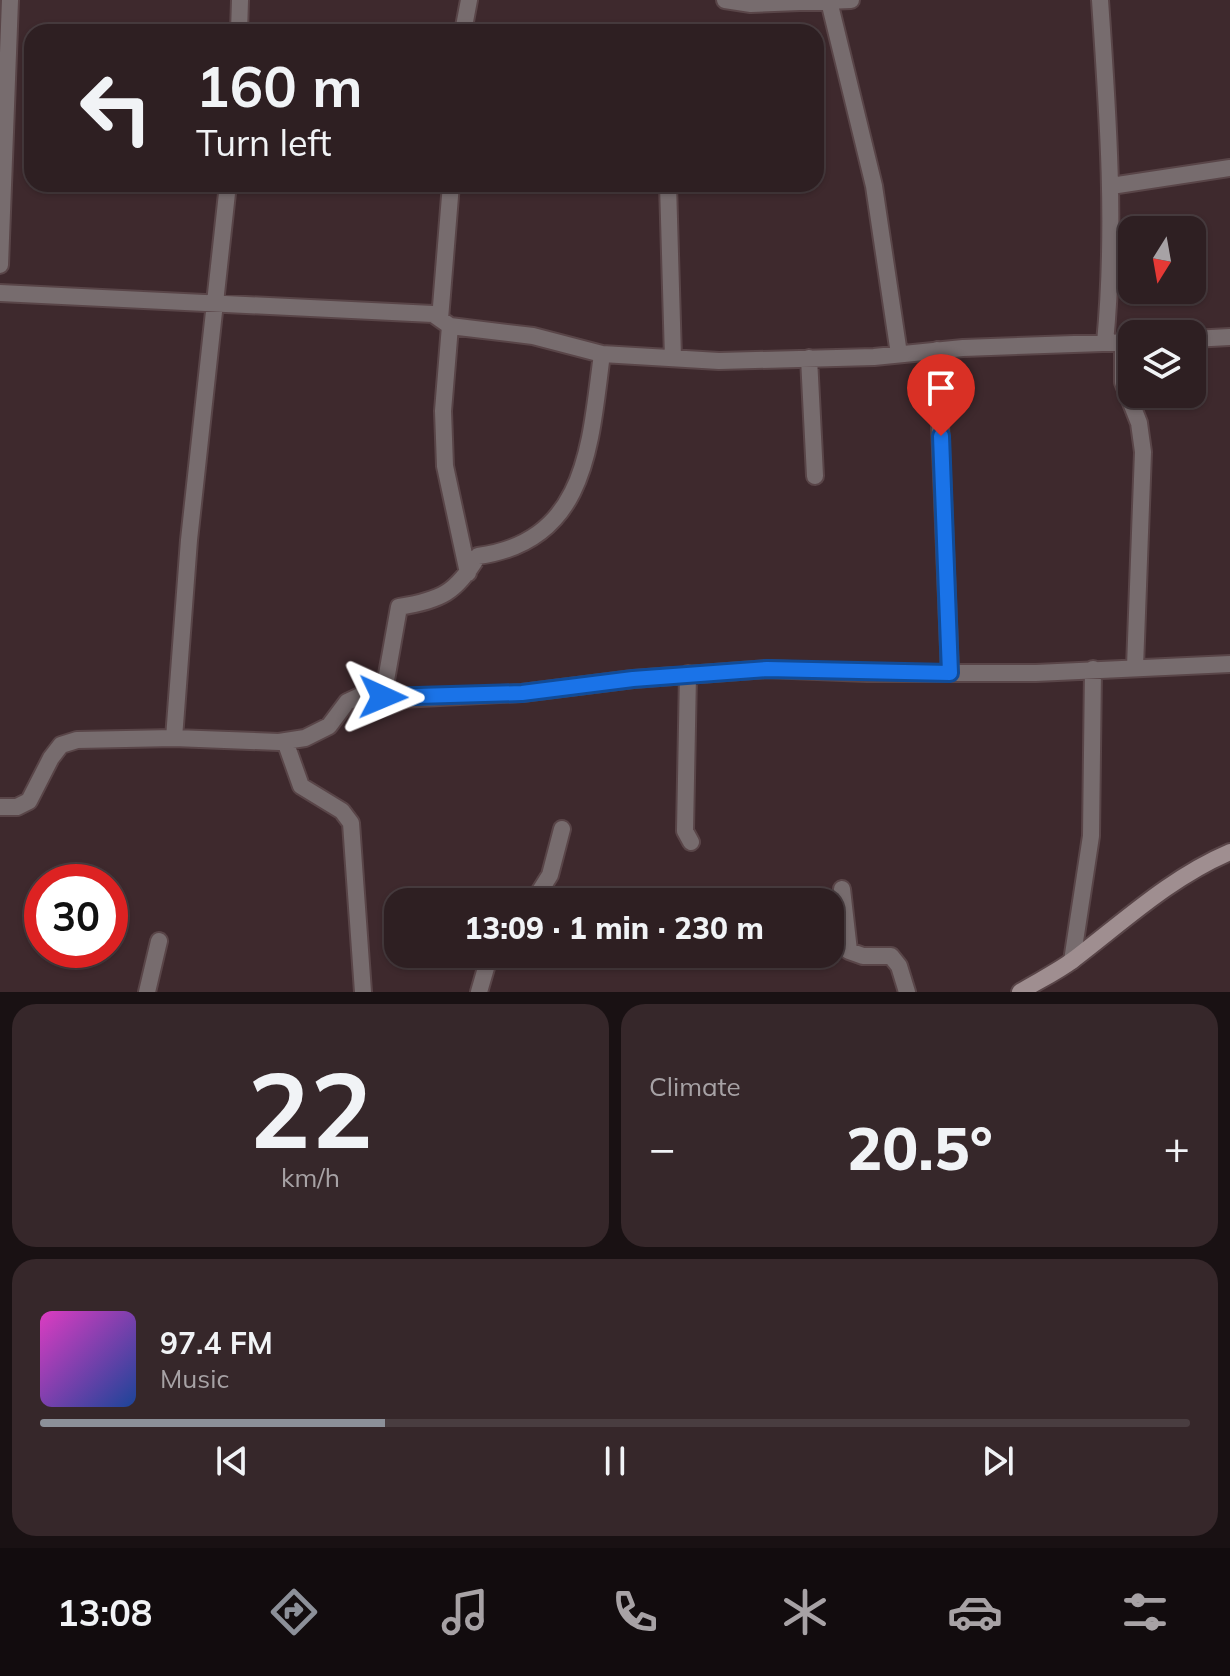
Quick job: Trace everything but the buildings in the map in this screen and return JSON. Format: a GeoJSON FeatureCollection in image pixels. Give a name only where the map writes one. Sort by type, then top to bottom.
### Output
{"type":"FeatureCollection","features":[{"type":"Feature","properties":{"kind":"street"},"geometry":{"type":"LineString","coordinates":[[0,265],[10,0]]}},
{"type":"Feature","properties":{"kind":"street"},"geometry":{"type":"LineString","coordinates":[[239,24],[240,0]]}},
{"type":"Feature","properties":{"kind":"street"},"geometry":{"type":"LineString","coordinates":[[464,24],[469,0]]}},
{"type":"Feature","properties":{"kind":"street"},"geometry":{"type":"LineString","coordinates":[[725,0],[751,4],[851,0]]}},
{"type":"Feature","properties":{"kind":"street"},"geometry":{"type":"LineString","coordinates":[[1100,0],[1111,186],[1112,269],[1105,343]]}},
{"type":"Feature","properties":{"kind":"street"},"geometry":{"type":"LineString","coordinates":[[829,1],[874,186],[899,354]]}},
{"type":"Feature","properties":{"kind":"street"},"geometry":{"type":"LineString","coordinates":[[1111,186],[1230,168]]}},
{"type":"Feature","properties":{"kind":"street"},"geometry":{"type":"LineString","coordinates":[[174,738],[189,540],[227,192]]}},
{"type":"Feature","properties":{"kind":"street"},"geometry":{"type":"LineString","coordinates":[[451,192],[443,411],[445,466],[468,573]]}},
{"type":"Feature","properties":{"kind":"street"},"geometry":{"type":"LineString","coordinates":[[668,192],[673,358]]}},
{"type":"Feature","properties":{"kind":"street"},"geometry":{"type":"LineString","coordinates":[[0,293],[433,314],[445,323],[533,336],[602,354],[673,358],[809,358],[1118,342]]}},
{"type":"Feature","properties":{"kind":"street"},"geometry":{"type":"LineString","coordinates":[[1206,338],[1230,337]]}},
{"type":"Feature","properties":{"kind":"street"},"geometry":{"type":"LineString","coordinates":[[937,350],[950,673]]}},
{"type":"Feature","properties":{"kind":"street"},"geometry":{"type":"LineString","coordinates":[[383,697],[399,607],[437,600],[468,573],[478,556],[506,552],[556,520],[574,494],[589,448],[602,354]]}},
{"type":"Feature","properties":{"kind":"street"},"geometry":{"type":"LineString","coordinates":[[809,358],[815,476]]}},
{"type":"Feature","properties":{"kind":"street"},"geometry":{"type":"LineString","coordinates":[[1133,408],[1139,423],[1143,452],[1135,667]]}},
{"type":"Feature","properties":{"kind":"street"},"geometry":{"type":"LineString","coordinates":[[0,807],[17,807],[29,801],[61,745],[77,740],[174,738],[285,741],[305,738],[329,726],[354,697],[522,693],[688,674],[767,669],[950,673],[1230,664]]}},
{"type":"Feature","properties":{"kind":"street"},"geometry":{"type":"LineString","coordinates":[[1072,961],[1091,836],[1093,669]]}},
{"type":"Feature","properties":{"kind":"street"},"geometry":{"type":"LineString","coordinates":[[688,674],[685,831],[691,842]]}},
{"type":"Feature","properties":{"kind":"street"},"geometry":{"type":"LineString","coordinates":[[285,741],[301,786],[342,811],[351,823],[363,992]]}},
{"type":"Feature","properties":{"kind":"street"},"geometry":{"type":"LineString","coordinates":[[542,888],[550,875],[562,829]]}},
{"type":"Feature","properties":{"kind":"street"},"geometry":{"type":"LineString","coordinates":[[1020,992],[1072,961],[1112,926],[1164,891],[1230,852]]}},
{"type":"Feature","properties":{"kind":"street"},"geometry":{"type":"LineString","coordinates":[[844,907],[849,951],[863,956],[891,956],[899,966],[907,992]]}},
{"type":"Feature","properties":{"kind":"street"},"geometry":{"type":"LineString","coordinates":[[147,992],[159,941]]}},
{"type":"Feature","properties":{"kind":"street"},"geometry":{"type":"LineString","coordinates":[[479,992],[486,968]]}},
{"type":"Feature","properties":{"kind":"route"},"geometry":{"type":"LineString","coordinates":[[383,697],[400,699],[522,693],[633,679],[767,669],[950,673],[941,436]]}}]}
